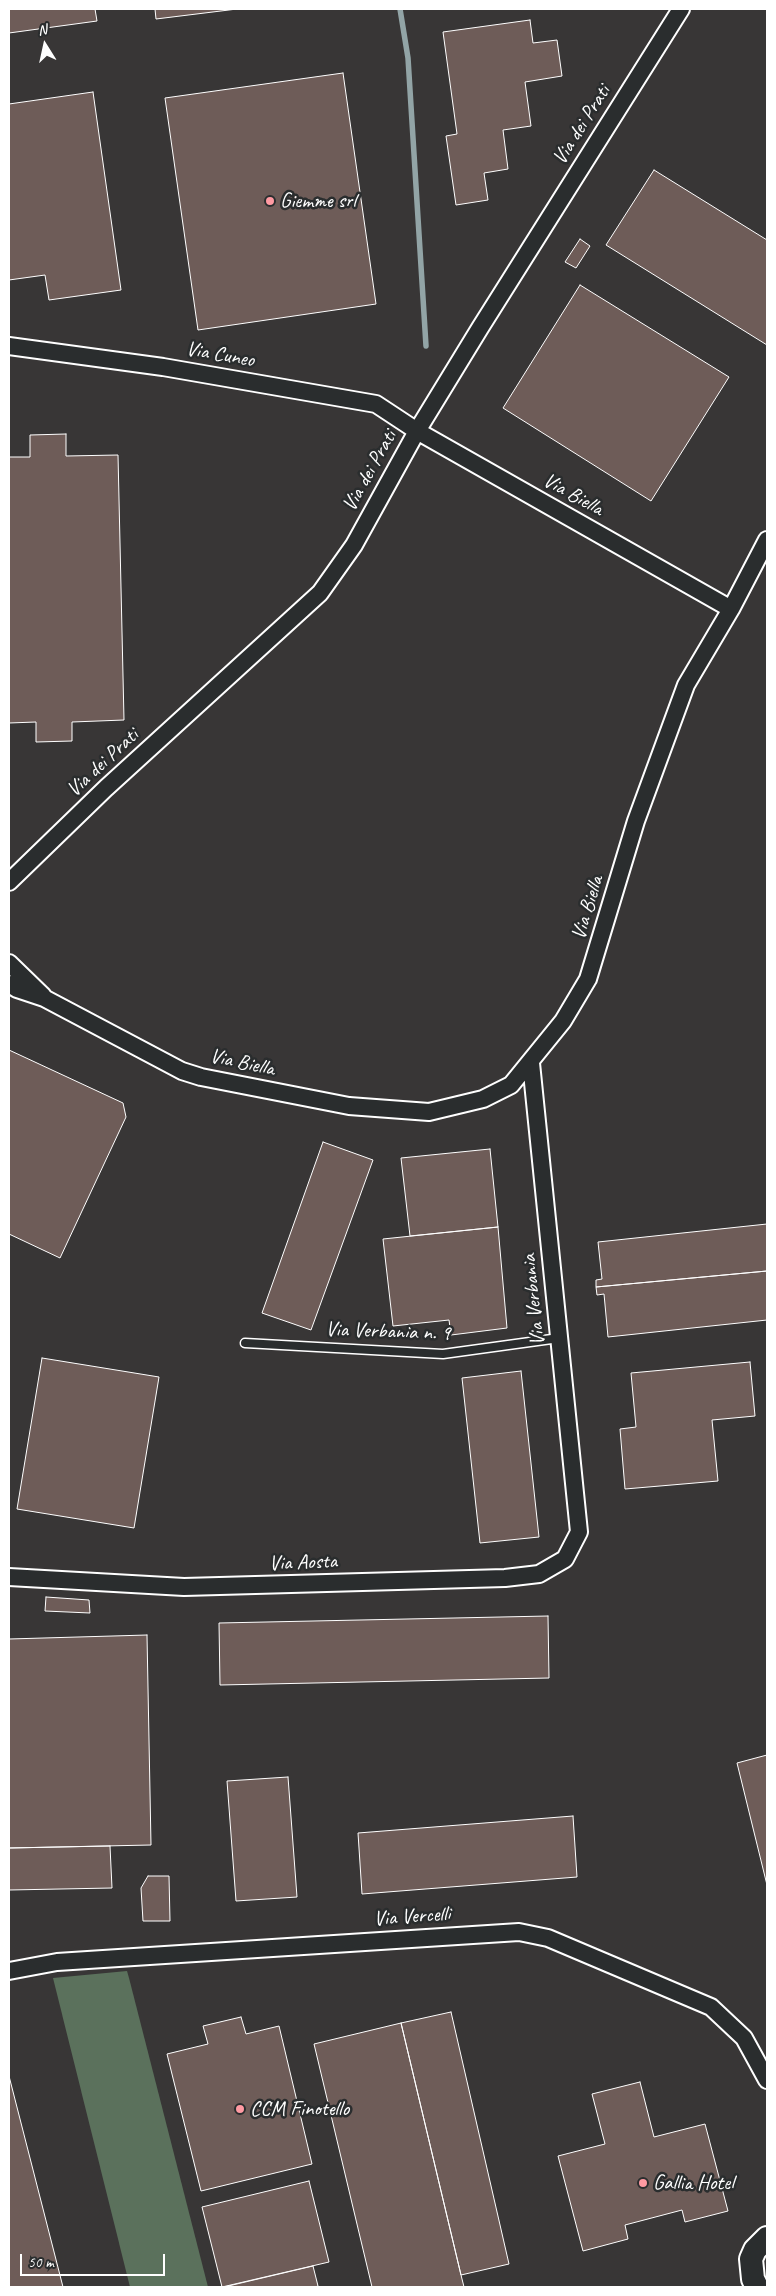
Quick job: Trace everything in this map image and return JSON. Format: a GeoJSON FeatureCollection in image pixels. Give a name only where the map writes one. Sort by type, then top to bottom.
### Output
{"type":"FeatureCollection","features":[{"type":"Feature","properties":{"kind":"main road"},"geometry":{"type":"LineString","coordinates":[[752,2284],[751,2259],[755,2250],[767,2238]]}},
{"type":"Feature","properties":{"kind":"street","name":"Via dei Prati"},"geometry":{"type":"LineString","coordinates":[[9,882],[106,788],[320,593],[354,545],[417,431],[681,9]]}},
{"type":"Feature","properties":{"kind":"street","name":"Via Cuneo"},"geometry":{"type":"LineString","coordinates":[[9,346],[163,367],[376,404],[417,431]]}},
{"type":"Feature","properties":{"kind":"street","name":"Via Biella"},"geometry":{"type":"LineString","coordinates":[[9,984],[17,989],[44,998],[182,1071],[201,1077],[349,1106],[429,1112],[483,1099],[511,1085],[563,1022],[588,979],[636,821],[686,685],[731,609],[417,431]]}},
{"type":"Feature","properties":{"kind":"street"},"geometry":{"type":"LineString","coordinates":[[731,609],[767,540]]}},
{"type":"Feature","properties":{"kind":"street","name":"Via Biella"},"geometry":{"type":"LineString","coordinates":[[9,963],[44,998]]}},
{"type":"Feature","properties":{"kind":"street","name":"Via Verbania"},"geometry":{"type":"LineString","coordinates":[[531,1062],[579,1532]]}},
{"type":"Feature","properties":{"kind":"street","name":"Via Aosta"},"geometry":{"type":"LineString","coordinates":[[9,1577],[184,1587],[504,1578],[539,1574],[565,1559],[579,1532]]}},
{"type":"Feature","properties":{"kind":"street","name":"Via Vercelli"},"geometry":{"type":"LineString","coordinates":[[9,1970],[57,1962],[519,1932],[548,1938],[711,2007],[744,2038],[767,2080]]}},
{"type":"Feature","properties":{"kind":"lane","name":"Via Verbania n. 9"},"geometry":{"type":"LineString","coordinates":[[245,1343],[443,1354],[559,1338]]}},
{"type":"Feature","properties":{"kind":"green space"},"geometry":{"type":"Polygon","coordinates":[[[127,1971],[208,2287],[130,2287],[53,1978],[127,1971]]]}},
{"type":"Feature","properties":{"kind":"building"},"geometry":{"type":"Polygon","coordinates":[[[9,9],[95,9],[97,21],[9,33],[9,9]]]}},
{"type":"Feature","properties":{"kind":"building"},"geometry":{"type":"Polygon","coordinates":[[[155,9],[237,9],[156,19],[155,9]]]}},
{"type":"Feature","properties":{"kind":"building"},"geometry":{"type":"Polygon","coordinates":[[[530,20],[533,43],[557,40],[562,76],[525,82],[531,126],[503,130],[508,169],[484,173],[488,200],[456,205],[446,136],[457,134],[443,32],[530,20]]]}},
{"type":"Feature","properties":{"kind":"building","name":"Giemme srl"},"geometry":{"type":"Polygon","coordinates":[[[343,73],[376,304],[198,330],[165,98],[343,73]]]}},
{"type":"Feature","properties":{"kind":"building"},"geometry":{"type":"Polygon","coordinates":[[[93,92],[121,290],[49,300],[45,275],[9,280],[9,104],[93,92]]]}},
{"type":"Feature","properties":{"kind":"building"},"geometry":{"type":"Polygon","coordinates":[[[654,170],[767,240],[767,345],[606,245],[654,170]]]}},
{"type":"Feature","properties":{"kind":"building"},"geometry":{"type":"Polygon","coordinates":[[[580,239],[590,246],[576,268],[565,262],[580,239]]]}},
{"type":"Feature","properties":{"kind":"building"},"geometry":{"type":"Polygon","coordinates":[[[580,285],[729,377],[651,501],[503,408],[580,285]]]}},
{"type":"Feature","properties":{"kind":"building"},"geometry":{"type":"Polygon","coordinates":[[[66,434],[66,456],[118,455],[124,720],[72,722],[72,741],[36,742],[36,722],[9,723],[9,457],[30,457],[30,435],[66,434]]]}},
{"type":"Feature","properties":{"kind":"building"},"geometry":{"type":"Polygon","coordinates":[[[9,1050],[123,1103],[126,1117],[60,1258],[9,1234],[9,1050]]]}},
{"type":"Feature","properties":{"kind":"building"},"geometry":{"type":"Polygon","coordinates":[[[323,1142],[373,1160],[311,1330],[262,1313],[323,1142]]]}},
{"type":"Feature","properties":{"kind":"building"},"geometry":{"type":"Polygon","coordinates":[[[490,1149],[498,1227],[410,1236],[401,1158],[490,1149]]]}},
{"type":"Feature","properties":{"kind":"building"},"geometry":{"type":"Polygon","coordinates":[[[767,1224],[767,1271],[596,1287],[596,1280],[602,1279],[598,1242],[767,1224]]]}},
{"type":"Feature","properties":{"kind":"building"},"geometry":{"type":"Polygon","coordinates":[[[498,1227],[507,1328],[451,1335],[449,1320],[393,1326],[383,1239],[498,1227]]]}},
{"type":"Feature","properties":{"kind":"building"},"geometry":{"type":"Polygon","coordinates":[[[767,1271],[767,1320],[608,1337],[604,1294],[597,1295],[596,1287],[767,1271]]]}},
{"type":"Feature","properties":{"kind":"building"},"geometry":{"type":"Polygon","coordinates":[[[42,1358],[159,1377],[134,1528],[17,1509],[42,1358]]]}},
{"type":"Feature","properties":{"kind":"building"},"geometry":{"type":"Polygon","coordinates":[[[750,1362],[755,1416],[712,1420],[718,1481],[625,1489],[620,1429],[636,1427],[631,1373],[750,1362]]]}},
{"type":"Feature","properties":{"kind":"building"},"geometry":{"type":"Polygon","coordinates":[[[521,1371],[539,1537],[480,1543],[462,1378],[521,1371]]]}},
{"type":"Feature","properties":{"kind":"building"},"geometry":{"type":"Polygon","coordinates":[[[46,1597],[89,1600],[90,1613],[45,1611],[46,1597]]]}},
{"type":"Feature","properties":{"kind":"building"},"geometry":{"type":"Polygon","coordinates":[[[548,1616],[549,1678],[220,1685],[219,1623],[548,1616]]]}},
{"type":"Feature","properties":{"kind":"building"},"geometry":{"type":"Polygon","coordinates":[[[147,1635],[151,1845],[9,1848],[9,1639],[147,1635]]]}},
{"type":"Feature","properties":{"kind":"building"},"geometry":{"type":"Polygon","coordinates":[[[767,1755],[767,1885],[737,1763],[767,1755]]]}},
{"type":"Feature","properties":{"kind":"building"},"geometry":{"type":"Polygon","coordinates":[[[288,1777],[297,1897],[236,1901],[227,1781],[288,1777]]]}},
{"type":"Feature","properties":{"kind":"building"},"geometry":{"type":"Polygon","coordinates":[[[573,1816],[577,1877],[362,1894],[358,1833],[573,1816]]]}},
{"type":"Feature","properties":{"kind":"building"},"geometry":{"type":"Polygon","coordinates":[[[110,1846],[112,1888],[9,1890],[9,1848],[110,1846]]]}},
{"type":"Feature","properties":{"kind":"building"},"geometry":{"type":"Polygon","coordinates":[[[148,1876],[169,1876],[170,1921],[143,1921],[141,1888],[148,1876]]]}},
{"type":"Feature","properties":{"kind":"building"},"geometry":{"type":"Polygon","coordinates":[[[451,2012],[509,2264],[461,2275],[401,2023],[451,2012]]]}},
{"type":"Feature","properties":{"kind":"building","name":"CCM Finotello"},"geometry":{"type":"Polygon","coordinates":[[[241,2017],[246,2034],[279,2026],[312,2164],[201,2191],[167,2054],[208,2044],[203,2026],[241,2017]]]}},
{"type":"Feature","properties":{"kind":"building"},"geometry":{"type":"Polygon","coordinates":[[[401,2023],[464,2287],[372,2287],[314,2044],[401,2023]]]}},
{"type":"Feature","properties":{"kind":"building"},"geometry":{"type":"Polygon","coordinates":[[[9,2076],[63,2287],[9,2287],[9,2076]]]}},
{"type":"Feature","properties":{"kind":"building","name":"Gallia Hotel"},"geometry":{"type":"Polygon","coordinates":[[[640,2082],[654,2137],[705,2124],[728,2211],[685,2222],[682,2210],[625,2225],[628,2239],[583,2251],[558,2156],[605,2144],[592,2094],[640,2082]]]}},
{"type":"Feature","properties":{"kind":"building"},"geometry":{"type":"Polygon","coordinates":[[[309,2181],[329,2262],[222,2287],[202,2207],[309,2181]]]}},
{"type":"Feature","properties":{"kind":"building"},"geometry":{"type":"Polygon","coordinates":[[[313,2266],[318,2286],[315,2287],[224,2287],[313,2266]]]}},
{"type":"Feature","properties":{"kind":"waterway"},"geometry":{"type":"LineString","coordinates":[[400,9],[408,58],[426,346]]}},
{"type":"Feature","properties":{"kind":"place","name":"Giemme srl"},"geometry":{"type":"Point","coordinates":[270,201]}},
{"type":"Feature","properties":{"kind":"place","name":"CCM Finotello"},"geometry":{"type":"Point","coordinates":[240,2109]}},
{"type":"Feature","properties":{"kind":"place","name":"Gallia Hotel"},"geometry":{"type":"Point","coordinates":[643,2183]}}]}
